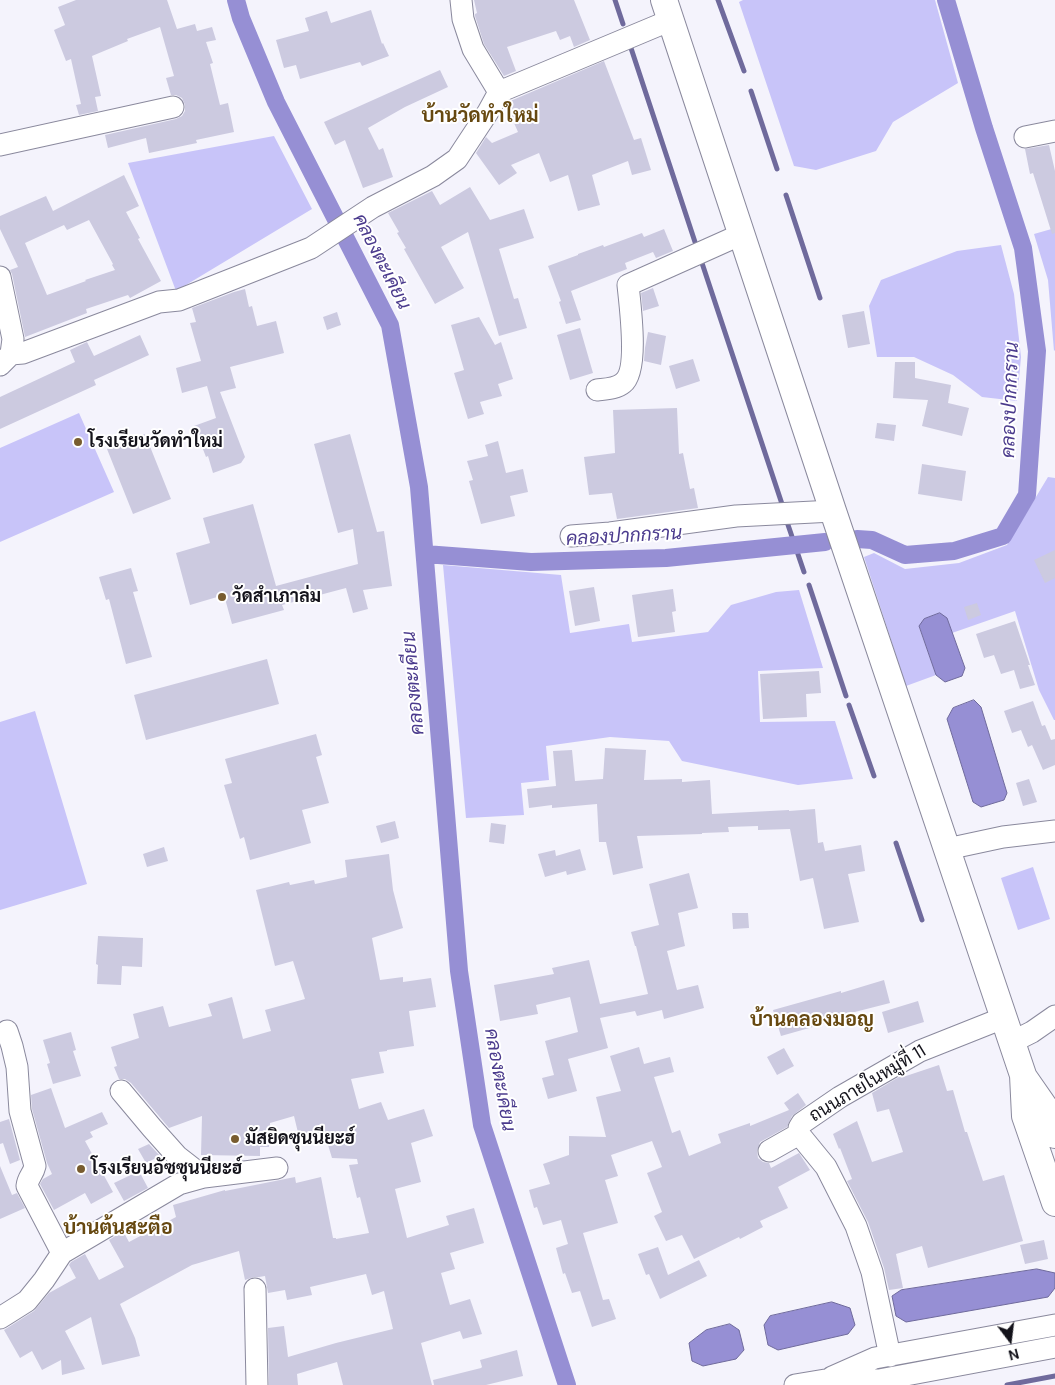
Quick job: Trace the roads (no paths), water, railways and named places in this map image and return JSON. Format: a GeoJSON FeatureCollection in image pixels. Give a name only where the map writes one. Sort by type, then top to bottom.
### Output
{"type":"FeatureCollection","features":[{"type":"Feature","properties":{"kind":"main road"},"geometry":{"type":"LineString","coordinates":[[668,10],[832,511],[1012,1042],[1023,1076],[1025,1116],[1055,1203]]}},
{"type":"Feature","properties":{"kind":"main road"},"geometry":{"type":"LineString","coordinates":[[1023,1076],[1046,1109],[1055,1135]]}},
{"type":"Feature","properties":{"kind":"street"},"geometry":{"type":"LineString","coordinates":[[461,0],[463,18],[473,49],[499,92]]}},
{"type":"Feature","properties":{"kind":"street"},"geometry":{"type":"LineString","coordinates":[[6,359],[159,302],[179,300],[311,248],[373,207],[433,176],[457,160],[499,92],[668,10]]}},
{"type":"Feature","properties":{"kind":"street"},"geometry":{"type":"LineString","coordinates":[[0,145],[173,107]]}},
{"type":"Feature","properties":{"kind":"street"},"geometry":{"type":"LineString","coordinates":[[1025,137],[1055,131]]}},
{"type":"Feature","properties":{"kind":"street"},"geometry":{"type":"LineString","coordinates":[[597,390],[624,383],[629,374],[632,353],[632,322],[628,285],[742,234]]}},
{"type":"Feature","properties":{"kind":"street"},"geometry":{"type":"LineString","coordinates":[[0,276],[13,339],[6,359]]}},
{"type":"Feature","properties":{"kind":"street"},"geometry":{"type":"LineString","coordinates":[[572,536],[610,533],[736,516],[832,511]]}},
{"type":"Feature","properties":{"kind":"street"},"geometry":{"type":"LineString","coordinates":[[947,850],[1003,837],[1055,831]]}},
{"type":"Feature","properties":{"kind":"street"},"geometry":{"type":"LineString","coordinates":[[1012,1042],[1032,1032],[1055,1016]]}},
{"type":"Feature","properties":{"kind":"street","name":"ถนนภายในหมู่ที่ 11"},"geometry":{"type":"LineString","coordinates":[[890,1356],[872,1272],[856,1226],[826,1168],[799,1134],[799,1128],[802,1123],[840,1097],[920,1051],[1003,1018]]}},
{"type":"Feature","properties":{"kind":"street"},"geometry":{"type":"LineString","coordinates":[[7,1031],[16,1067],[20,1111],[34,1166],[33,1172],[28,1178],[28,1186],[62,1252]]}},
{"type":"Feature","properties":{"kind":"street"},"geometry":{"type":"LineString","coordinates":[[121,1091],[177,1156],[204,1177]]}},
{"type":"Feature","properties":{"kind":"street"},"geometry":{"type":"LineString","coordinates":[[769,1151],[799,1134]]}},
{"type":"Feature","properties":{"kind":"street"},"geometry":{"type":"LineString","coordinates":[[0,1318],[27,1300],[44,1280],[62,1252],[180,1184],[204,1177],[277,1168]]}},
{"type":"Feature","properties":{"kind":"street"},"geometry":{"type":"LineString","coordinates":[[255,1289],[257,1385]]}},
{"type":"Feature","properties":{"kind":"street"},"geometry":{"type":"LineString","coordinates":[[825,1380],[875,1358],[1055,1325]]}},
{"type":"Feature","properties":{"kind":"street"},"geometry":{"type":"LineString","coordinates":[[796,1385],[825,1380],[879,1380],[887,1382],[1055,1347]]}},
{"type":"Feature","properties":{"kind":"waterway","name":"คลองตะเคียน"},"geometry":{"type":"LineString","coordinates":[[236,0],[241,18],[276,102],[390,325],[419,487],[459,971],[482,1125],[567,1385]]}},
{"type":"Feature","properties":{"kind":"waterway"},"geometry":{"type":"LineString","coordinates":[[615,0],[623,24]]}},
{"type":"Feature","properties":{"kind":"waterway"},"geometry":{"type":"LineString","coordinates":[[718,0],[744,71]]}},
{"type":"Feature","properties":{"kind":"waterway","name":"คลองปากกราน"},"geometry":{"type":"LineString","coordinates":[[857,539],[872,540],[905,555],[954,551],[1003,536],[1027,495],[1037,351],[1023,248],[984,128],[946,0]]}},
{"type":"Feature","properties":{"kind":"waterway"},"geometry":{"type":"LineString","coordinates":[[629,42],[695,242]]}},
{"type":"Feature","properties":{"kind":"waterway"},"geometry":{"type":"LineString","coordinates":[[751,91],[777,169]]}},
{"type":"Feature","properties":{"kind":"waterway"},"geometry":{"type":"LineString","coordinates":[[786,195],[820,298]]}},
{"type":"Feature","properties":{"kind":"waterway"},"geometry":{"type":"LineString","coordinates":[[700,257],[782,504]]}},
{"type":"Feature","properties":{"kind":"waterway","name":"คลองปากกราน"},"geometry":{"type":"LineString","coordinates":[[786,519],[804,572]]}},
{"type":"Feature","properties":{"kind":"waterway","name":"คลองปากกราน"},"geometry":{"type":"LineString","coordinates":[[425,554],[531,562],[666,558],[825,542]]}},
{"type":"Feature","properties":{"kind":"waterway"},"geometry":{"type":"LineString","coordinates":[[809,585],[846,696]]}},
{"type":"Feature","properties":{"kind":"waterway"},"geometry":{"type":"LineString","coordinates":[[849,705],[874,776]]}},
{"type":"Feature","properties":{"kind":"waterway"},"geometry":{"type":"LineString","coordinates":[[896,843],[922,920]]}},
{"type":"Feature","properties":{"kind":"waterway"},"geometry":{"type":"LineString","coordinates":[[1007,1385],[1055,1376]]}},
{"type":"Feature","properties":{"kind":"place","name":"โรงเรียนวัดทำใหม่"},"geometry":{"type":"Point","coordinates":[78,442]}},
{"type":"Feature","properties":{"kind":"place","name":"วัดสำเภาล่ม"},"geometry":{"type":"Point","coordinates":[222,597]}},
{"type":"Feature","properties":{"kind":"place","name":"มัสยิดซุนนียะฮ์"},"geometry":{"type":"Point","coordinates":[235,1139]}},
{"type":"Feature","properties":{"kind":"place","name":"โรงเรียนอัซซุนนียะฮ์"},"geometry":{"type":"Point","coordinates":[81,1169]}},
{"type":"Feature","properties":{"kind":"district","name":"บ้านวัดทำใหม่"},"geometry":{"type":"Point","coordinates":[480,117]}},
{"type":"Feature","properties":{"kind":"district","name":"บ้านคลองมอญ"},"geometry":{"type":"Point","coordinates":[812,1021]}},
{"type":"Feature","properties":{"kind":"district","name":"บ้านต้นสะตือ"},"geometry":{"type":"Point","coordinates":[118,1229]}}]}
